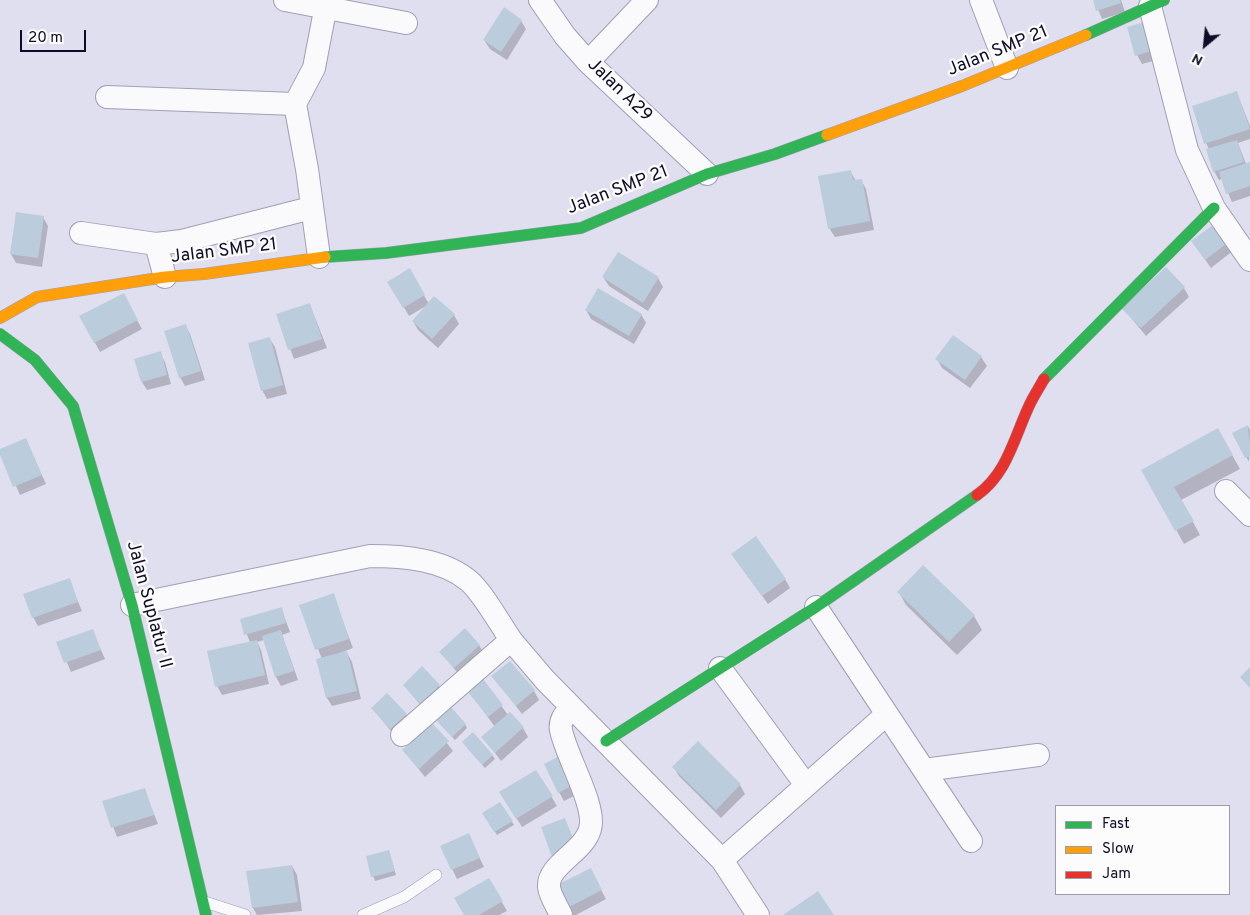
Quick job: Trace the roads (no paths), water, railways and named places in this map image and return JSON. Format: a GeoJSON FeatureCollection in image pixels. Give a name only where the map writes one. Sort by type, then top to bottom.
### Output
{"type":"FeatureCollection","features":[{"type":"Feature","properties":{"kind":"street"},"geometry":{"type":"LineString","coordinates":[[285,0],[326,4],[406,23]]}},
{"type":"Feature","properties":{"kind":"street","name":"Jalan A29"},"geometry":{"type":"LineString","coordinates":[[540,0],[565,36],[588,62],[707,174]]}},
{"type":"Feature","properties":{"kind":"street"},"geometry":{"type":"LineString","coordinates":[[981,0],[1007,68]]}},
{"type":"Feature","properties":{"kind":"street"},"geometry":{"type":"LineString","coordinates":[[588,62],[644,1]]}},
{"type":"Feature","properties":{"kind":"street"},"geometry":{"type":"LineString","coordinates":[[1160,2],[1187,150],[1214,208],[1250,260]]}},
{"type":"Feature","properties":{"kind":"street","name":"Jalan SMP 21"},"geometry":{"type":"LineString","coordinates":[[0,318],[37,297],[165,277],[204,274],[319,257],[386,253],[581,228],[707,174],[801,145],[1007,68],[1160,2]]}},
{"type":"Feature","properties":{"kind":"street"},"geometry":{"type":"LineString","coordinates":[[319,257],[307,169],[295,104],[314,68],[326,4]]}},
{"type":"Feature","properties":{"kind":"street"},"geometry":{"type":"LineString","coordinates":[[107,97],[295,104]]}},
{"type":"Feature","properties":{"kind":"street"},"geometry":{"type":"LineString","coordinates":[[81,233],[156,244],[182,241],[311,208]]}},
{"type":"Feature","properties":{"kind":"street"},"geometry":{"type":"LineString","coordinates":[[606,741],[816,606],[986,488],[1001,471],[1030,404],[1045,378],[1214,208]]}},
{"type":"Feature","properties":{"kind":"street"},"geometry":{"type":"LineString","coordinates":[[156,244],[165,277]]}},
{"type":"Feature","properties":{"kind":"street","name":"Jalan Suplatur II"},"geometry":{"type":"LineString","coordinates":[[0,334],[34,360],[73,406],[132,605],[206,915]]}},
{"type":"Feature","properties":{"kind":"street"},"geometry":{"type":"LineString","coordinates":[[1226,491],[1250,515]]}},
{"type":"Feature","properties":{"kind":"street"},"geometry":{"type":"LineString","coordinates":[[132,605],[370,556],[397,556],[436,564],[453,571],[470,582],[511,640],[571,707],[722,860],[758,915]]}},
{"type":"Feature","properties":{"kind":"street"},"geometry":{"type":"LineString","coordinates":[[816,606],[971,842]]}},
{"type":"Feature","properties":{"kind":"street"},"geometry":{"type":"LineString","coordinates":[[402,735],[511,640]]}},
{"type":"Feature","properties":{"kind":"street"},"geometry":{"type":"LineString","coordinates":[[720,668],[806,785]]}},
{"type":"Feature","properties":{"kind":"street"},"geometry":{"type":"LineString","coordinates":[[561,915],[549,888],[549,878],[555,869],[578,850],[586,840],[591,827],[591,811],[560,725],[571,707]]}},
{"type":"Feature","properties":{"kind":"street"},"geometry":{"type":"LineString","coordinates":[[722,860],[887,714]]}},
{"type":"Feature","properties":{"kind":"street"},"geometry":{"type":"LineString","coordinates":[[924,770],[1038,755]]}},
{"type":"Feature","properties":{"kind":"lane"},"geometry":{"type":"LineString","coordinates":[[363,915],[404,896],[436,875]]}},
{"type":"Feature","properties":{"kind":"lane"},"geometry":{"type":"LineString","coordinates":[[204,901],[245,915]]}}]}
